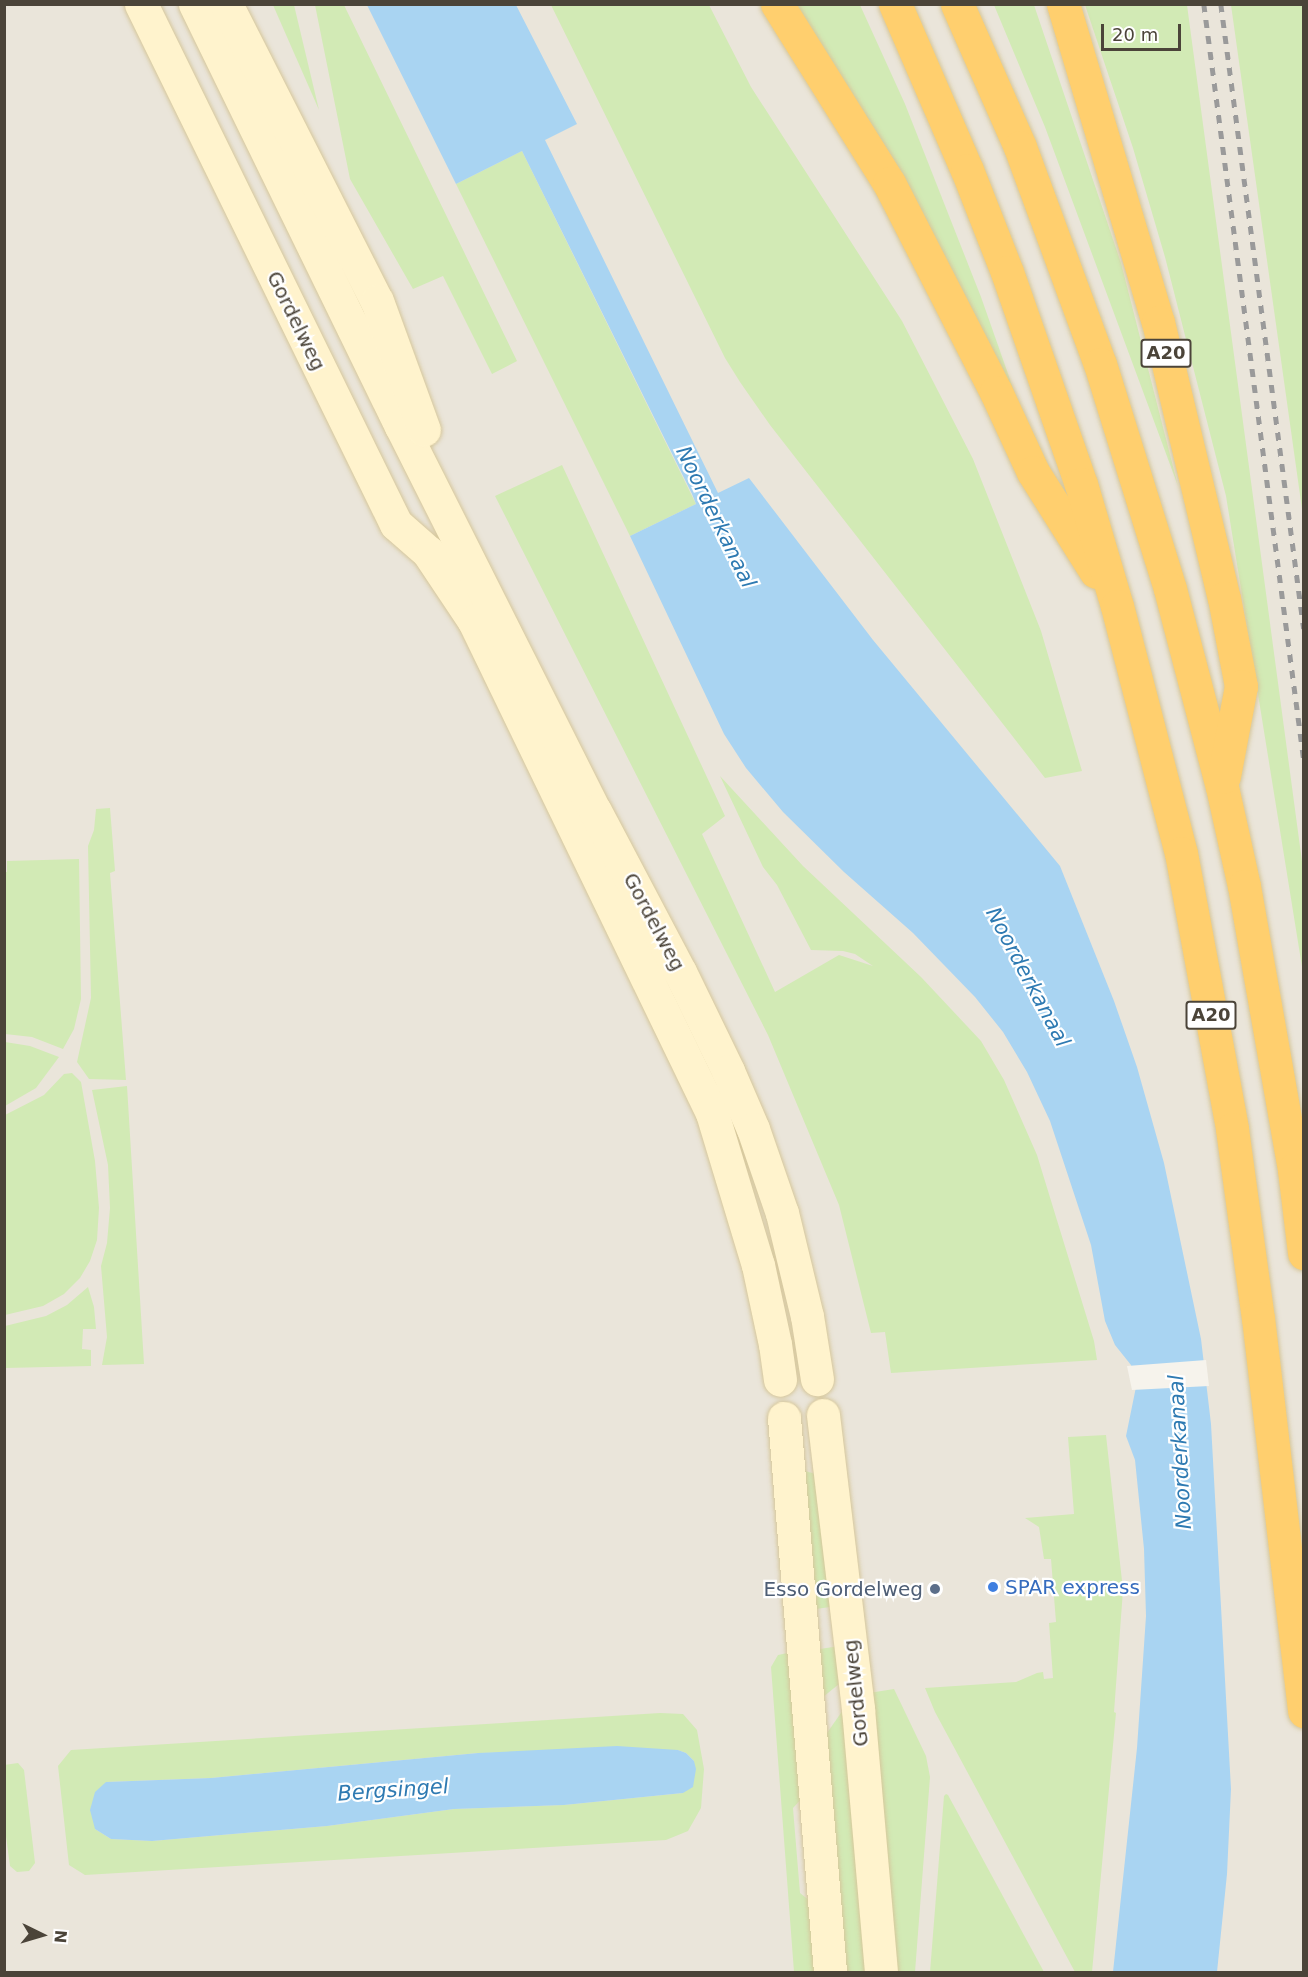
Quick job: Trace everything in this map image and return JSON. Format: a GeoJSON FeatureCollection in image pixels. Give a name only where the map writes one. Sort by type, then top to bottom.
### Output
{"type":"FeatureCollection","features":[{"type":"Feature","properties":{"kind":"highway","name":"A20"},"geometry":{"type":"LineString","coordinates":[[777,4],[889,183],[996,392],[1033,472],[1117,606]]}},
{"type":"Feature","properties":{"kind":"highway","name":"A20"},"geometry":{"type":"LineString","coordinates":[[895,4],[967,170],[1007,272],[1081,484],[1117,606],[1181,853],[1232,1130],[1258,1318],[1304,1711]]}},
{"type":"Feature","properties":{"kind":"highway","name":"A20"},"geometry":{"type":"LineString","coordinates":[[957,4],[1020,147],[1100,364],[1170,589],[1222,787],[1264,990],[1294,1170],[1304,1253]]}},
{"type":"Feature","properties":{"kind":"highway","name":"A20"},"geometry":{"type":"LineString","coordinates":[[1063,4],[1158,322],[1224,598],[1241,686],[1222,787]]}},
{"type":"Feature","properties":{"kind":"main road","name":"Gordelweg"},"geometry":{"type":"LineString","coordinates":[[141,4],[396,524],[428,552],[474,621],[712,1113],[758,1265],[774,1335],[780,1380]]}},
{"type":"Feature","properties":{"kind":"main road","name":"Gordelweg"},"geometry":{"type":"LineString","coordinates":[[175,4],[390,444],[460,579],[469,599],[474,621]]}},
{"type":"Feature","properties":{"kind":"main road","name":"Gordelweg"},"geometry":{"type":"LineString","coordinates":[[195,4],[432,486],[595,811],[680,972],[745,1110],[785,1223],[807,1316],[817,1379]]}},
{"type":"Feature","properties":{"kind":"main road"},"geometry":{"type":"LineString","coordinates":[[226,4],[377,301],[438,464],[432,486]]}},
{"type":"Feature","properties":{"kind":"main road","name":"Gordelweg"},"geometry":{"type":"LineString","coordinates":[[822,1415],[857,1700],[881,1972]]}},
{"type":"Feature","properties":{"kind":"main road"},"geometry":{"type":"LineString","coordinates":[[784,1418],[830,1972]]}},
{"type":"Feature","properties":{"kind":"shaded area"},"geometry":{"type":"Polygon","coordinates":[[[5,5],[1303,5],[1303,1972],[5,1972],[5,5]]]}},
{"type":"Feature","properties":{"kind":"green space"},"geometry":{"type":"Polygon","coordinates":[[[273,5],[294,5],[319,110],[273,5]]]}},
{"type":"Feature","properties":{"kind":"green space"},"geometry":{"type":"Polygon","coordinates":[[[315,5],[344,5],[517,361],[492,374],[443,276],[413,289],[350,179],[315,5]]]}},
{"type":"Feature","properties":{"kind":"green space"},"geometry":{"type":"Polygon","coordinates":[[[551,5],[709,5],[751,87],[902,321],[973,459],[1041,631],[1082,771],[1045,778],[770,425],[740,382],[725,358],[551,5]]]}},
{"type":"Feature","properties":{"kind":"green space"},"geometry":{"type":"Polygon","coordinates":[[[792,5],[860,5],[905,104],[981,297],[1032,442],[792,5]]]}},
{"type":"Feature","properties":{"kind":"green space"},"geometry":{"type":"Polygon","coordinates":[[[994,5],[1034,5],[1121,263],[1178,486],[1045,127],[994,5]]]}},
{"type":"Feature","properties":{"kind":"green space"},"geometry":{"type":"Polygon","coordinates":[[[1085,5],[1187,5],[1303,869],[1303,973],[1226,496],[1165,257],[1133,148],[1085,5]]]}},
{"type":"Feature","properties":{"kind":"green space"},"geometry":{"type":"Polygon","coordinates":[[[1231,5],[1303,5],[1303,516],[1231,5]]]}},
{"type":"Feature","properties":{"kind":"green space"},"geometry":{"type":"Polygon","coordinates":[[[522,151],[696,504],[630,536],[456,184],[522,151]]]}},
{"type":"Feature","properties":{"kind":"green space"},"geometry":{"type":"Polygon","coordinates":[[[562,465],[725,816],[702,834],[775,992],[839,955],[873,966],[855,954],[843,951],[811,950],[777,885],[763,867],[720,776],[803,866],[921,977],[981,1041],[1004,1080],[1037,1155],[1094,1341],[1097,1360],[891,1373],[885,1332],[871,1333],[839,1205],[768,1035],[495,496],[562,465]]]}},
{"type":"Feature","properties":{"kind":"green space"},"geometry":{"type":"Polygon","coordinates":[[[110,808],[115,871],[110,873],[126,1080],[89,1079],[77,1062],[91,998],[88,846],[94,830],[96,809],[110,808]]]}},
{"type":"Feature","properties":{"kind":"green space"},"geometry":{"type":"Polygon","coordinates":[[[79,859],[81,999],[74,1029],[63,1049],[32,1037],[5,1034],[5,872],[7,872],[7,861],[79,859]]]}},
{"type":"Feature","properties":{"kind":"green space"},"geometry":{"type":"Polygon","coordinates":[[[5,1042],[30,1046],[59,1057],[36,1088],[5,1106],[5,1042]]]}},
{"type":"Feature","properties":{"kind":"green space"},"geometry":{"type":"Polygon","coordinates":[[[72,1073],[81,1082],[95,1161],[99,1208],[97,1240],[90,1261],[80,1278],[64,1294],[43,1306],[5,1315],[5,1115],[44,1095],[64,1074],[72,1073]]]}},
{"type":"Feature","properties":{"kind":"green space"},"geometry":{"type":"Polygon","coordinates":[[[127,1086],[144,1364],[102,1365],[107,1337],[101,1266],[107,1243],[110,1208],[108,1165],[92,1090],[127,1086]]]}},
{"type":"Feature","properties":{"kind":"green space"},"geometry":{"type":"Polygon","coordinates":[[[88,1287],[94,1307],[96,1329],[83,1329],[82,1349],[91,1350],[91,1366],[5,1368],[5,1326],[46,1316],[67,1305],[88,1287]]]}},
{"type":"Feature","properties":{"kind":"green space"},"geometry":{"type":"Polygon","coordinates":[[[1106,1435],[1123,1590],[1114,1712],[1116,1713],[1092,1972],[1075,1972],[935,1712],[925,1688],[1016,1682],[1043,1672],[1044,1679],[1053,1678],[1049,1623],[1056,1622],[1051,1559],[1044,1559],[1039,1527],[1025,1518],[1074,1514],[1068,1437],[1106,1435]]]}},
{"type":"Feature","properties":{"kind":"green space"},"geometry":{"type":"Polygon","coordinates":[[[797,1469],[820,1475],[837,1606],[809,1610],[797,1469]]]}},
{"type":"Feature","properties":{"kind":"green space"},"geometry":{"type":"Polygon","coordinates":[[[840,1646],[844,1680],[823,1697],[813,1650],[840,1646]]]}},
{"type":"Feature","properties":{"kind":"green space"},"geometry":{"type":"Polygon","coordinates":[[[792,1652],[806,1794],[793,1808],[800,1893],[815,1905],[821,1972],[794,1972],[771,1667],[778,1655],[792,1652]]]}},
{"type":"Feature","properties":{"kind":"green space"},"geometry":{"type":"Polygon","coordinates":[[[894,1689],[926,1756],[930,1777],[915,1972],[889,1972],[869,1693],[894,1689]]]}},
{"type":"Feature","properties":{"kind":"green space"},"geometry":{"type":"Polygon","coordinates":[[[843,1710],[871,1972],[839,1972],[827,1733],[843,1710]]]}},
{"type":"Feature","properties":{"kind":"green space"},"geometry":{"type":"Polygon","coordinates":[[[660,1713],[683,1714],[697,1730],[704,1769],[701,1808],[688,1831],[666,1840],[85,1875],[69,1865],[58,1766],[71,1750],[660,1713]],[[678,1750],[478,1753],[211,1778],[106,1782],[95,1829],[111,1839],[152,1841],[327,1826],[454,1809],[564,1805],[683,1793],[694,1761],[686,1753],[678,1750]]]}},
{"type":"Feature","properties":{"kind":"green space"},"geometry":{"type":"Polygon","coordinates":[[[18,1763],[24,1770],[35,1863],[29,1871],[17,1872],[10,1866],[4,1821],[4,1765],[18,1763]]]}},
{"type":"Feature","properties":{"kind":"green space"},"geometry":{"type":"Polygon","coordinates":[[[946,1794],[1044,1972],[930,1972],[944,1796],[946,1794]]]}},
{"type":"Feature","properties":{"kind":"water","name":"Noorderkanaal"},"geometry":{"type":"Polygon","coordinates":[[[367,5],[516,5],[577,124],[545,140],[718,493],[749,478],[873,640],[1060,866],[1114,1001],[1137,1067],[1164,1163],[1201,1339],[1211,1424],[1231,1789],[1227,1874],[1217,1972],[1113,1972],[1137,1748],[1146,1616],[1144,1549],[1135,1460],[1126,1436],[1136,1387],[1131,1365],[1115,1345],[1105,1321],[1091,1245],[1050,1121],[1027,1072],[1003,1032],[975,997],[913,933],[844,872],[783,812],[746,768],[724,734],[630,536],[696,504],[692,494],[522,151],[456,184],[367,5]]]}},
{"type":"Feature","properties":{"kind":"water","name":"Bergsingel"},"geometry":{"type":"Polygon","coordinates":[[[617,1746],[678,1750],[686,1753],[694,1761],[696,1769],[693,1787],[683,1793],[564,1805],[454,1809],[327,1826],[152,1841],[111,1839],[95,1829],[90,1810],[95,1792],[106,1782],[211,1778],[478,1753],[617,1746]]]}},
{"type":"Feature","properties":{"kind":"pier"},"geometry":{"type":"Polygon","coordinates":[[[1206,1360],[1209,1386],[1132,1390],[1127,1366],[1206,1360]]]}},
{"type":"Feature","properties":{"kind":"railway"},"geometry":{"type":"LineString","coordinates":[[1204,4],[1304,761]]}},
{"type":"Feature","properties":{"kind":"railway"},"geometry":{"type":"LineString","coordinates":[[1221,4],[1304,629]]}},
{"type":"Feature","properties":{"kind":"place","name":"SPAR express"},"geometry":{"type":"Point","coordinates":[993,1587]}},
{"type":"Feature","properties":{"kind":"place","name":"Esso Gordelweg"},"geometry":{"type":"Point","coordinates":[935,1589]}}]}
